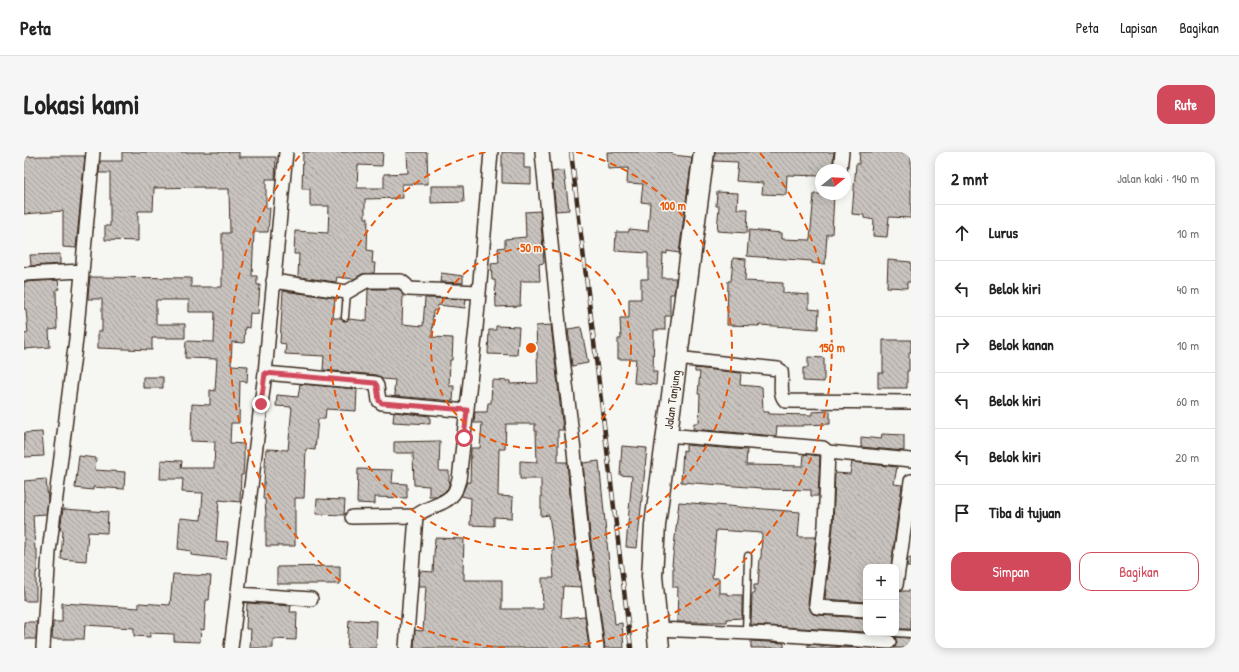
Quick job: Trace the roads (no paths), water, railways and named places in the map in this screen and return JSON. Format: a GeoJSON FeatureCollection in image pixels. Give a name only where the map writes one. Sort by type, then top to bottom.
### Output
{"type":"FeatureCollection","features":[{"type":"Feature","properties":{"kind":"main road","name":"Jalan Tanjung"},"geometry":{"type":"LineString","coordinates":[[657,638],[652,576],[652,556],[666,435],[704,152]]}},
{"type":"Feature","properties":{"kind":"street"},"geometry":{"type":"LineString","coordinates":[[44,648],[49,552],[76,339],[93,152]]}},
{"type":"Feature","properties":{"kind":"street"},"geometry":{"type":"LineString","coordinates":[[231,648],[265,373],[286,152]]}},
{"type":"Feature","properties":{"kind":"street"},"geometry":{"type":"LineString","coordinates":[[352,517],[416,516],[426,509],[448,499],[455,492],[459,480],[467,410],[491,152]]}},
{"type":"Feature","properties":{"kind":"street"},"geometry":{"type":"LineString","coordinates":[[542,152],[582,536],[597,648]]}},
{"type":"Feature","properties":{"kind":"street"},"geometry":{"type":"LineString","coordinates":[[841,164],[842,152]]}},
{"type":"Feature","properties":{"kind":"street"},"geometry":{"type":"LineString","coordinates":[[24,274],[82,271]]}},
{"type":"Feature","properties":{"kind":"street"},"geometry":{"type":"LineString","coordinates":[[273,281],[347,292],[366,280],[401,281],[406,284],[408,289],[479,292]]}},
{"type":"Feature","properties":{"kind":"street"},"geometry":{"type":"LineString","coordinates":[[676,358],[778,369],[782,374],[782,396],[786,401],[911,402]]}},
{"type":"Feature","properties":{"kind":"street"},"geometry":{"type":"LineString","coordinates":[[265,373],[375,383],[377,386],[379,401],[382,403],[467,410]]}},
{"type":"Feature","properties":{"kind":"street"},"geometry":{"type":"LineString","coordinates":[[666,435],[823,448],[828,452],[911,460]]}},
{"type":"Feature","properties":{"kind":"street"},"geometry":{"type":"LineString","coordinates":[[828,452],[825,526],[816,604],[817,607],[863,610]]}},
{"type":"Feature","properties":{"kind":"street"},"geometry":{"type":"LineString","coordinates":[[899,575],[906,553],[911,481]]}},
{"type":"Feature","properties":{"kind":"street"},"geometry":{"type":"LineString","coordinates":[[406,648],[416,516]]}},
{"type":"Feature","properties":{"kind":"street"},"geometry":{"type":"LineString","coordinates":[[237,594],[310,600]]}},
{"type":"Feature","properties":{"kind":"street"},"geometry":{"type":"LineString","coordinates":[[657,638],[746,633],[891,639]]}},
{"type":"Feature","properties":{"kind":"lane"},"geometry":{"type":"LineString","coordinates":[[345,316],[347,292]]}},
{"type":"Feature","properties":{"kind":"lane"},"geometry":{"type":"LineString","coordinates":[[746,633],[748,556]]}},
{"type":"Feature","properties":{"kind":"lane"},"geometry":{"type":"LineString","coordinates":[[891,639],[911,634]]}},
{"type":"Feature","properties":{"kind":"railway"},"geometry":{"type":"LineString","coordinates":[[571,152],[631,648]]}}]}
